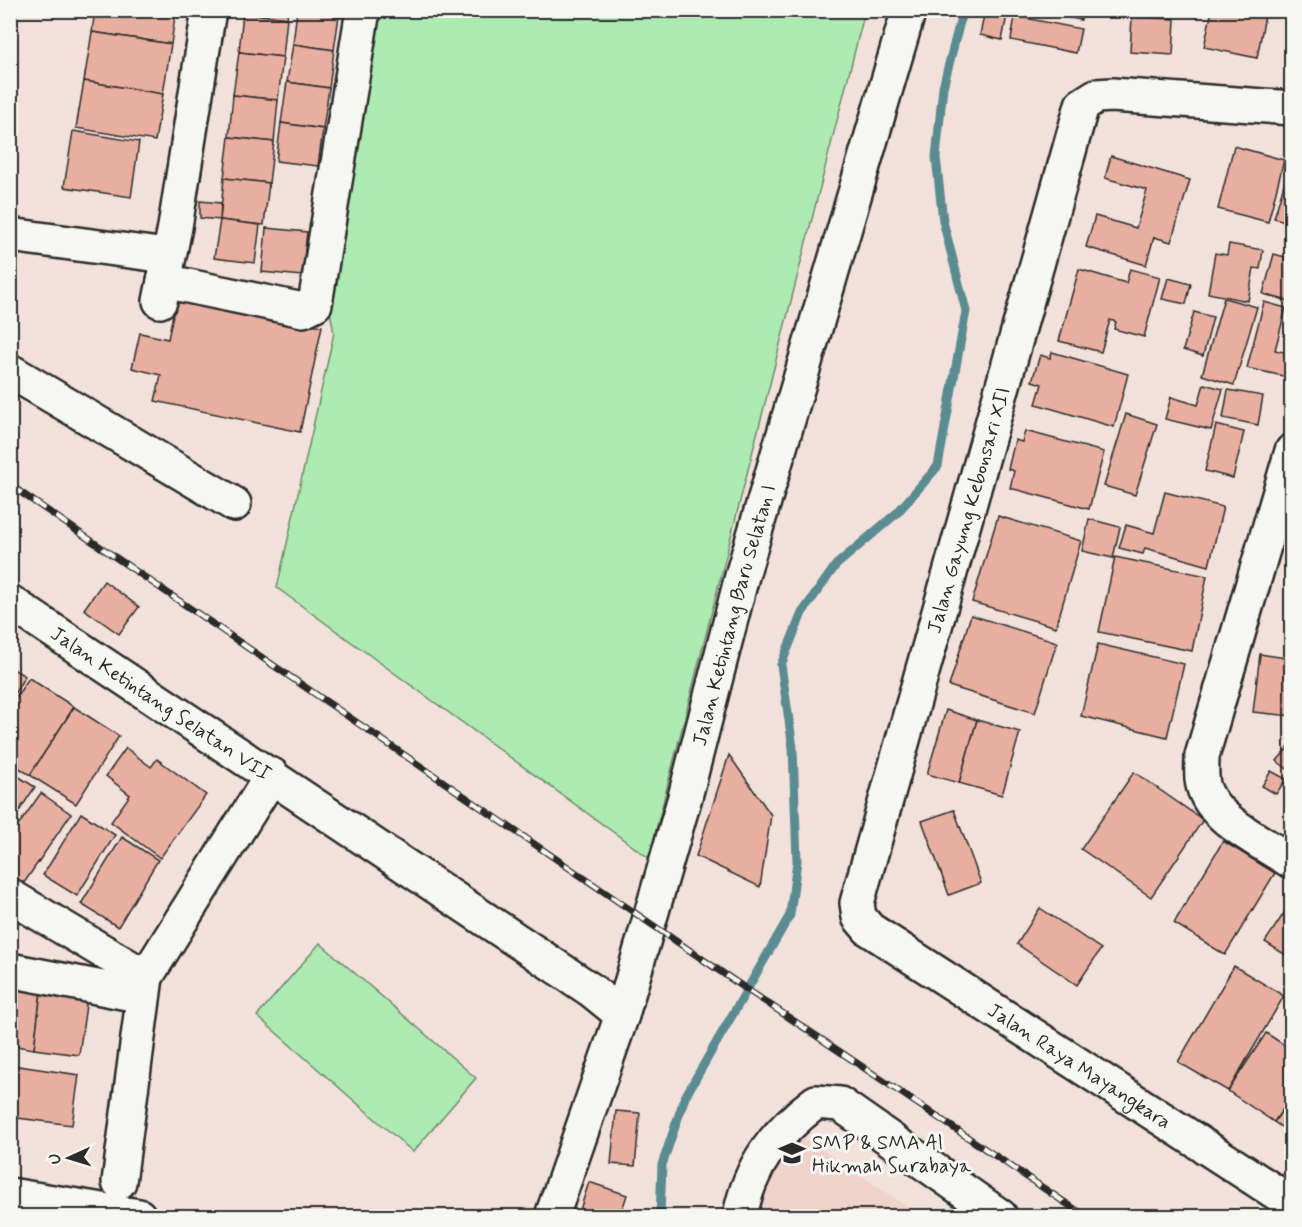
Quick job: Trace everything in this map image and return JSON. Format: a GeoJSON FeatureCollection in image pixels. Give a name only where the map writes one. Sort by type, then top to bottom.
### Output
{"type":"FeatureCollection","features":[{"type":"Feature","properties":{"kind":"street"},"geometry":{"type":"LineString","coordinates":[[164,280],[175,226],[209,10]]}},
{"type":"Feature","properties":{"kind":"street"},"geometry":{"type":"LineString","coordinates":[[10,235],[164,280],[303,310],[315,304],[363,10]]}},
{"type":"Feature","properties":{"kind":"street","name":"Jalan Ketintang Baru Selatan I"},"geometry":{"type":"LineString","coordinates":[[552,1216],[622,1015],[685,797],[742,576],[909,10]]}},
{"type":"Feature","properties":{"kind":"street","name":"Jalan Gayung Kebonsari XII"},"geometry":{"type":"LineString","coordinates":[[869,929],[859,917],[857,903],[1082,105],[1096,96],[1292,108]]}},
{"type":"Feature","properties":{"kind":"street"},"geometry":{"type":"LineString","coordinates":[[10,371],[234,504]]}},
{"type":"Feature","properties":{"kind":"street"},"geometry":{"type":"LineString","coordinates":[[1292,451],[1202,756],[1202,778],[1205,792],[1217,812],[1292,862]]}},
{"type":"Feature","properties":{"kind":"street","name":"Jalan Ketintang Selatan VII"},"geometry":{"type":"LineString","coordinates":[[10,602],[272,776],[145,987],[119,1182]]}},
{"type":"Feature","properties":{"kind":"street"},"geometry":{"type":"LineString","coordinates":[[272,776],[591,990],[622,1015]]}},
{"type":"Feature","properties":{"kind":"street"},"geometry":{"type":"LineString","coordinates":[[10,896],[145,987]]}},
{"type":"Feature","properties":{"kind":"street","name":"Jalan Raya Mayangkara"},"geometry":{"type":"LineString","coordinates":[[869,929],[1292,1203]]}},
{"type":"Feature","properties":{"kind":"street"},"geometry":{"type":"LineString","coordinates":[[10,970],[145,987]]}},
{"type":"Feature","properties":{"kind":"street"},"geometry":{"type":"LineString","coordinates":[[740,1216],[744,1195],[765,1149],[796,1117],[816,1102],[840,1104],[1000,1216]]}},
{"type":"Feature","properties":{"kind":"street"},"geometry":{"type":"LineString","coordinates":[[10,1195],[97,1213],[139,1216]]}},
{"type":"Feature","properties":{"kind":"shaded area","name":"SMP & SMA Al Hikmah Surabaya"},"geometry":{"type":"Polygon","coordinates":[[[778,1120],[921,1216],[727,1216],[778,1120]]]}},
{"type":"Feature","properties":{"kind":"green space"},"geometry":{"type":"Polygon","coordinates":[[[377,11],[865,11],[649,858],[277,588],[334,333],[328,301],[377,11]]]}},
{"type":"Feature","properties":{"kind":"green space"},"geometry":{"type":"Polygon","coordinates":[[[320,943],[476,1078],[413,1152],[257,1016],[320,943]]]}},
{"type":"Feature","properties":{"kind":"building"},"geometry":{"type":"Polygon","coordinates":[[[95,10],[176,10],[171,44],[92,32],[95,10]]]}},
{"type":"Feature","properties":{"kind":"building"},"geometry":{"type":"Polygon","coordinates":[[[243,10],[288,10],[287,18],[243,13],[243,10]]]}},
{"type":"Feature","properties":{"kind":"building"},"geometry":{"type":"Polygon","coordinates":[[[297,10],[339,16],[334,50],[293,44],[297,10]]]}},
{"type":"Feature","properties":{"kind":"building"},"geometry":{"type":"Polygon","coordinates":[[[304,10],[340,10],[339,16],[304,10]]]}},
{"type":"Feature","properties":{"kind":"building"},"geometry":{"type":"Polygon","coordinates":[[[985,10],[1008,11],[1002,40],[980,35],[985,10]]]}},
{"type":"Feature","properties":{"kind":"building"},"geometry":{"type":"Polygon","coordinates":[[[1034,10],[1083,10],[1081,20],[1034,10]]]}},
{"type":"Feature","properties":{"kind":"building"},"geometry":{"type":"Polygon","coordinates":[[[1212,10],[1266,10],[1257,58],[1204,47],[1212,10]]]}},
{"type":"Feature","properties":{"kind":"building"},"geometry":{"type":"Polygon","coordinates":[[[243,13],[287,18],[283,57],[239,52],[243,13]]]}},
{"type":"Feature","properties":{"kind":"building"},"geometry":{"type":"Polygon","coordinates":[[[1015,16],[1081,29],[1076,53],[1011,40],[1015,16]]]}},
{"type":"Feature","properties":{"kind":"building"},"geometry":{"type":"Polygon","coordinates":[[[1132,17],[1175,19],[1173,55],[1130,52],[1132,17]]]}},
{"type":"Feature","properties":{"kind":"building"},"geometry":{"type":"Polygon","coordinates":[[[92,32],[171,44],[163,94],[84,81],[92,32]]]}},
{"type":"Feature","properties":{"kind":"building"},"geometry":{"type":"Polygon","coordinates":[[[293,44],[334,50],[329,88],[287,82],[293,44]]]}},
{"type":"Feature","properties":{"kind":"building"},"geometry":{"type":"Polygon","coordinates":[[[239,52],[283,57],[278,100],[233,95],[239,52]]]}},
{"type":"Feature","properties":{"kind":"building"},"geometry":{"type":"Polygon","coordinates":[[[84,81],[163,94],[155,141],[76,128],[84,81]]]}},
{"type":"Feature","properties":{"kind":"building"},"geometry":{"type":"Polygon","coordinates":[[[287,82],[329,88],[323,129],[281,123],[287,82]]]}},
{"type":"Feature","properties":{"kind":"building"},"geometry":{"type":"Polygon","coordinates":[[[233,95],[278,100],[274,142],[229,137],[233,95]]]}},
{"type":"Feature","properties":{"kind":"building"},"geometry":{"type":"Polygon","coordinates":[[[281,123],[323,129],[318,166],[276,161],[281,123]]]}},
{"type":"Feature","properties":{"kind":"building"},"geometry":{"type":"Polygon","coordinates":[[[73,131],[139,142],[131,197],[64,187],[73,131]]]}},
{"type":"Feature","properties":{"kind":"building"},"geometry":{"type":"Polygon","coordinates":[[[229,137],[274,142],[269,183],[224,178],[229,137]]]}},
{"type":"Feature","properties":{"kind":"building"},"geometry":{"type":"Polygon","coordinates":[[[1234,146],[1284,160],[1268,222],[1218,209],[1234,146]]]}},
{"type":"Feature","properties":{"kind":"building"},"geometry":{"type":"Polygon","coordinates":[[[1111,156],[1190,180],[1171,242],[1154,237],[1146,265],[1086,247],[1095,216],[1136,228],[1147,190],[1105,178],[1111,156]]]}},
{"type":"Feature","properties":{"kind":"building"},"geometry":{"type":"Polygon","coordinates":[[[1292,157],[1292,223],[1274,218],[1292,157]]]}},
{"type":"Feature","properties":{"kind":"building"},"geometry":{"type":"Polygon","coordinates":[[[224,178],[269,183],[264,225],[220,220],[224,178]]]}},
{"type":"Feature","properties":{"kind":"building"},"geometry":{"type":"Polygon","coordinates":[[[200,201],[221,203],[220,220],[200,218],[200,201]]]}},
{"type":"Feature","properties":{"kind":"building"},"geometry":{"type":"Polygon","coordinates":[[[220,220],[260,225],[255,263],[214,258],[220,220]]]}},
{"type":"Feature","properties":{"kind":"building"},"geometry":{"type":"Polygon","coordinates":[[[266,228],[307,232],[302,276],[262,272],[266,228]]]}},
{"type":"Feature","properties":{"kind":"building"},"geometry":{"type":"Polygon","coordinates":[[[1229,244],[1263,250],[1260,269],[1254,268],[1248,301],[1208,293],[1215,253],[1227,255],[1229,244]]]}},
{"type":"Feature","properties":{"kind":"building"},"geometry":{"type":"Polygon","coordinates":[[[1274,254],[1292,259],[1292,302],[1263,294],[1274,254]]]}},
{"type":"Feature","properties":{"kind":"building"},"geometry":{"type":"Polygon","coordinates":[[[1079,269],[1126,283],[1130,269],[1160,277],[1144,337],[1114,329],[1116,322],[1110,320],[1101,352],[1059,341],[1079,269]]]}},
{"type":"Feature","properties":{"kind":"building"},"geometry":{"type":"Polygon","coordinates":[[[1168,278],[1191,284],[1186,304],[1162,299],[1168,278]]]}},
{"type":"Feature","properties":{"kind":"building"},"geometry":{"type":"Polygon","coordinates":[[[177,295],[322,326],[300,432],[155,401],[161,375],[132,368],[140,333],[168,339],[177,295]]]}},
{"type":"Feature","properties":{"kind":"building"},"geometry":{"type":"Polygon","coordinates":[[[1224,298],[1257,307],[1234,385],[1202,375],[1224,298]]]}},
{"type":"Feature","properties":{"kind":"building"},"geometry":{"type":"Polygon","coordinates":[[[1264,302],[1286,308],[1275,350],[1292,354],[1292,378],[1247,368],[1264,302]]]}},
{"type":"Feature","properties":{"kind":"building"},"geometry":{"type":"Polygon","coordinates":[[[1194,312],[1213,317],[1203,356],[1183,350],[1194,312]]]}},
{"type":"Feature","properties":{"kind":"building"},"geometry":{"type":"Polygon","coordinates":[[[1052,352],[1128,374],[1114,427],[1036,404],[1042,384],[1032,381],[1040,355],[1050,358],[1052,352]]]}},
{"type":"Feature","properties":{"kind":"building"},"geometry":{"type":"Polygon","coordinates":[[[1204,384],[1223,389],[1211,430],[1165,419],[1171,397],[1198,405],[1204,384]]]}},
{"type":"Feature","properties":{"kind":"building"},"geometry":{"type":"Polygon","coordinates":[[[1228,390],[1263,396],[1258,425],[1223,418],[1228,390]]]}},
{"type":"Feature","properties":{"kind":"building"},"geometry":{"type":"Polygon","coordinates":[[[1126,414],[1157,424],[1135,495],[1104,486],[1126,414]]]}},
{"type":"Feature","properties":{"kind":"building"},"geometry":{"type":"Polygon","coordinates":[[[1216,425],[1244,432],[1233,478],[1205,471],[1216,425]]]}},
{"type":"Feature","properties":{"kind":"building"},"geometry":{"type":"Polygon","coordinates":[[[1025,431],[1104,452],[1089,509],[1010,488],[1014,471],[1008,469],[1015,440],[1022,442],[1025,431]]]}},
{"type":"Feature","properties":{"kind":"building"},"geometry":{"type":"Polygon","coordinates":[[[1165,492],[1223,507],[1209,566],[1145,548],[1143,554],[1119,548],[1126,525],[1154,533],[1165,492]]]}},
{"type":"Feature","properties":{"kind":"building"},"geometry":{"type":"Polygon","coordinates":[[[998,516],[1081,541],[1056,627],[972,602],[998,516]]]}},
{"type":"Feature","properties":{"kind":"building"},"geometry":{"type":"Polygon","coordinates":[[[1089,519],[1120,527],[1113,558],[1082,551],[1089,519]]]}},
{"type":"Feature","properties":{"kind":"building"},"geometry":{"type":"Polygon","coordinates":[[[1115,557],[1207,576],[1192,651],[1099,632],[1115,557]]]}},
{"type":"Feature","properties":{"kind":"building"},"geometry":{"type":"Polygon","coordinates":[[[104,581],[139,607],[119,634],[84,609],[104,581]]]}},
{"type":"Feature","properties":{"kind":"building"},"geometry":{"type":"Polygon","coordinates":[[[971,615],[1057,642],[1035,713],[949,686],[971,615]]]}},
{"type":"Feature","properties":{"kind":"building"},"geometry":{"type":"Polygon","coordinates":[[[1098,644],[1184,664],[1167,737],[1081,716],[1098,644]]]}},
{"type":"Feature","properties":{"kind":"building"},"geometry":{"type":"Polygon","coordinates":[[[1260,654],[1292,659],[1292,716],[1253,712],[1260,654]]]}},
{"type":"Feature","properties":{"kind":"building"},"geometry":{"type":"Polygon","coordinates":[[[10,667],[25,676],[10,701],[10,667]]]}},
{"type":"Feature","properties":{"kind":"building"},"geometry":{"type":"Polygon","coordinates":[[[29,678],[74,707],[30,775],[10,762],[10,706],[29,678]]]}},
{"type":"Feature","properties":{"kind":"building"},"geometry":{"type":"Polygon","coordinates":[[[74,707],[119,736],[76,804],[30,775],[74,707]]]}},
{"type":"Feature","properties":{"kind":"building"},"geometry":{"type":"Polygon","coordinates":[[[946,710],[977,720],[959,783],[927,774],[946,710]]]}},
{"type":"Feature","properties":{"kind":"building"},"geometry":{"type":"Polygon","coordinates":[[[977,720],[1020,732],[1002,795],[959,783],[977,720]]]}},
{"type":"Feature","properties":{"kind":"building"},"geometry":{"type":"Polygon","coordinates":[[[1292,743],[1292,771],[1291,772],[1277,761],[1292,743]]]}},
{"type":"Feature","properties":{"kind":"building"},"geometry":{"type":"Polygon","coordinates":[[[126,748],[151,767],[157,759],[206,795],[160,858],[111,822],[130,795],[106,776],[126,748]]]}},
{"type":"Feature","properties":{"kind":"building"},"geometry":{"type":"Polygon","coordinates":[[[729,755],[771,815],[760,887],[696,856],[729,755]]]}},
{"type":"Feature","properties":{"kind":"building"},"geometry":{"type":"Polygon","coordinates":[[[10,771],[35,787],[10,825],[10,771]]]}},
{"type":"Feature","properties":{"kind":"building"},"geometry":{"type":"Polygon","coordinates":[[[1271,771],[1286,779],[1276,794],[1262,786],[1271,771]]]}},
{"type":"Feature","properties":{"kind":"building"},"geometry":{"type":"Polygon","coordinates":[[[1134,772],[1203,820],[1151,897],[1081,849],[1134,772]]]}},
{"type":"Feature","properties":{"kind":"building"},"geometry":{"type":"Polygon","coordinates":[[[41,793],[71,814],[24,883],[10,874],[10,837],[41,793]]]}},
{"type":"Feature","properties":{"kind":"building"},"geometry":{"type":"Polygon","coordinates":[[[954,810],[981,883],[949,895],[922,821],[954,810]]]}},
{"type":"Feature","properties":{"kind":"building"},"geometry":{"type":"Polygon","coordinates":[[[81,813],[115,835],[77,896],[43,875],[81,813]]]}},
{"type":"Feature","properties":{"kind":"building"},"geometry":{"type":"Polygon","coordinates":[[[122,837],[158,860],[118,927],[81,904],[122,837]]]}},
{"type":"Feature","properties":{"kind":"building"},"geometry":{"type":"Polygon","coordinates":[[[1223,841],[1275,873],[1225,955],[1174,923],[1223,841]]]}},
{"type":"Feature","properties":{"kind":"building"},"geometry":{"type":"Polygon","coordinates":[[[1292,901],[1292,959],[1265,942],[1292,901]]]}},
{"type":"Feature","properties":{"kind":"building"},"geometry":{"type":"Polygon","coordinates":[[[1040,908],[1101,949],[1077,985],[1017,944],[1040,908]]]}},
{"type":"Feature","properties":{"kind":"building"},"geometry":{"type":"Polygon","coordinates":[[[1234,966],[1284,996],[1228,1091],[1178,1062],[1234,966]]]}},
{"type":"Feature","properties":{"kind":"building"},"geometry":{"type":"Polygon","coordinates":[[[10,988],[41,992],[34,1049],[10,1045],[10,988]]]}},
{"type":"Feature","properties":{"kind":"building"},"geometry":{"type":"Polygon","coordinates":[[[41,992],[87,998],[79,1055],[34,1049],[41,992]]]}},
{"type":"Feature","properties":{"kind":"building"},"geometry":{"type":"Polygon","coordinates":[[[1266,1033],[1292,1050],[1292,1096],[1274,1122],[1228,1091],[1266,1033]]]}},
{"type":"Feature","properties":{"kind":"building"},"geometry":{"type":"Polygon","coordinates":[[[12,1065],[79,1075],[72,1125],[10,1117],[12,1065]]]}},
{"type":"Feature","properties":{"kind":"building"},"geometry":{"type":"Polygon","coordinates":[[[1292,1097],[1292,1134],[1274,1122],[1292,1097]]]}},
{"type":"Feature","properties":{"kind":"building"},"geometry":{"type":"Polygon","coordinates":[[[616,1111],[640,1113],[635,1166],[611,1164],[616,1111]]]}},
{"type":"Feature","properties":{"kind":"building"},"geometry":{"type":"Polygon","coordinates":[[[589,1182],[627,1195],[620,1216],[578,1216],[589,1182]]]}},
{"type":"Feature","properties":{"kind":"waterway"},"geometry":{"type":"LineString","coordinates":[[660,1216],[662,1165],[685,1097],[790,915],[797,861],[793,748],[781,665],[802,613],[836,565],[897,513],[938,466],[966,311],[943,221],[936,157],[943,87],[963,10]]}},
{"type":"Feature","properties":{"kind":"railway"},"geometry":{"type":"LineString","coordinates":[[10,485],[730,978],[1085,1216]]}},
{"type":"Feature","properties":{"kind":"place","name":"SMP & SMA Al Hikmah Surabaya"},"geometry":{"type":"Point","coordinates":[792,1153]}}]}
